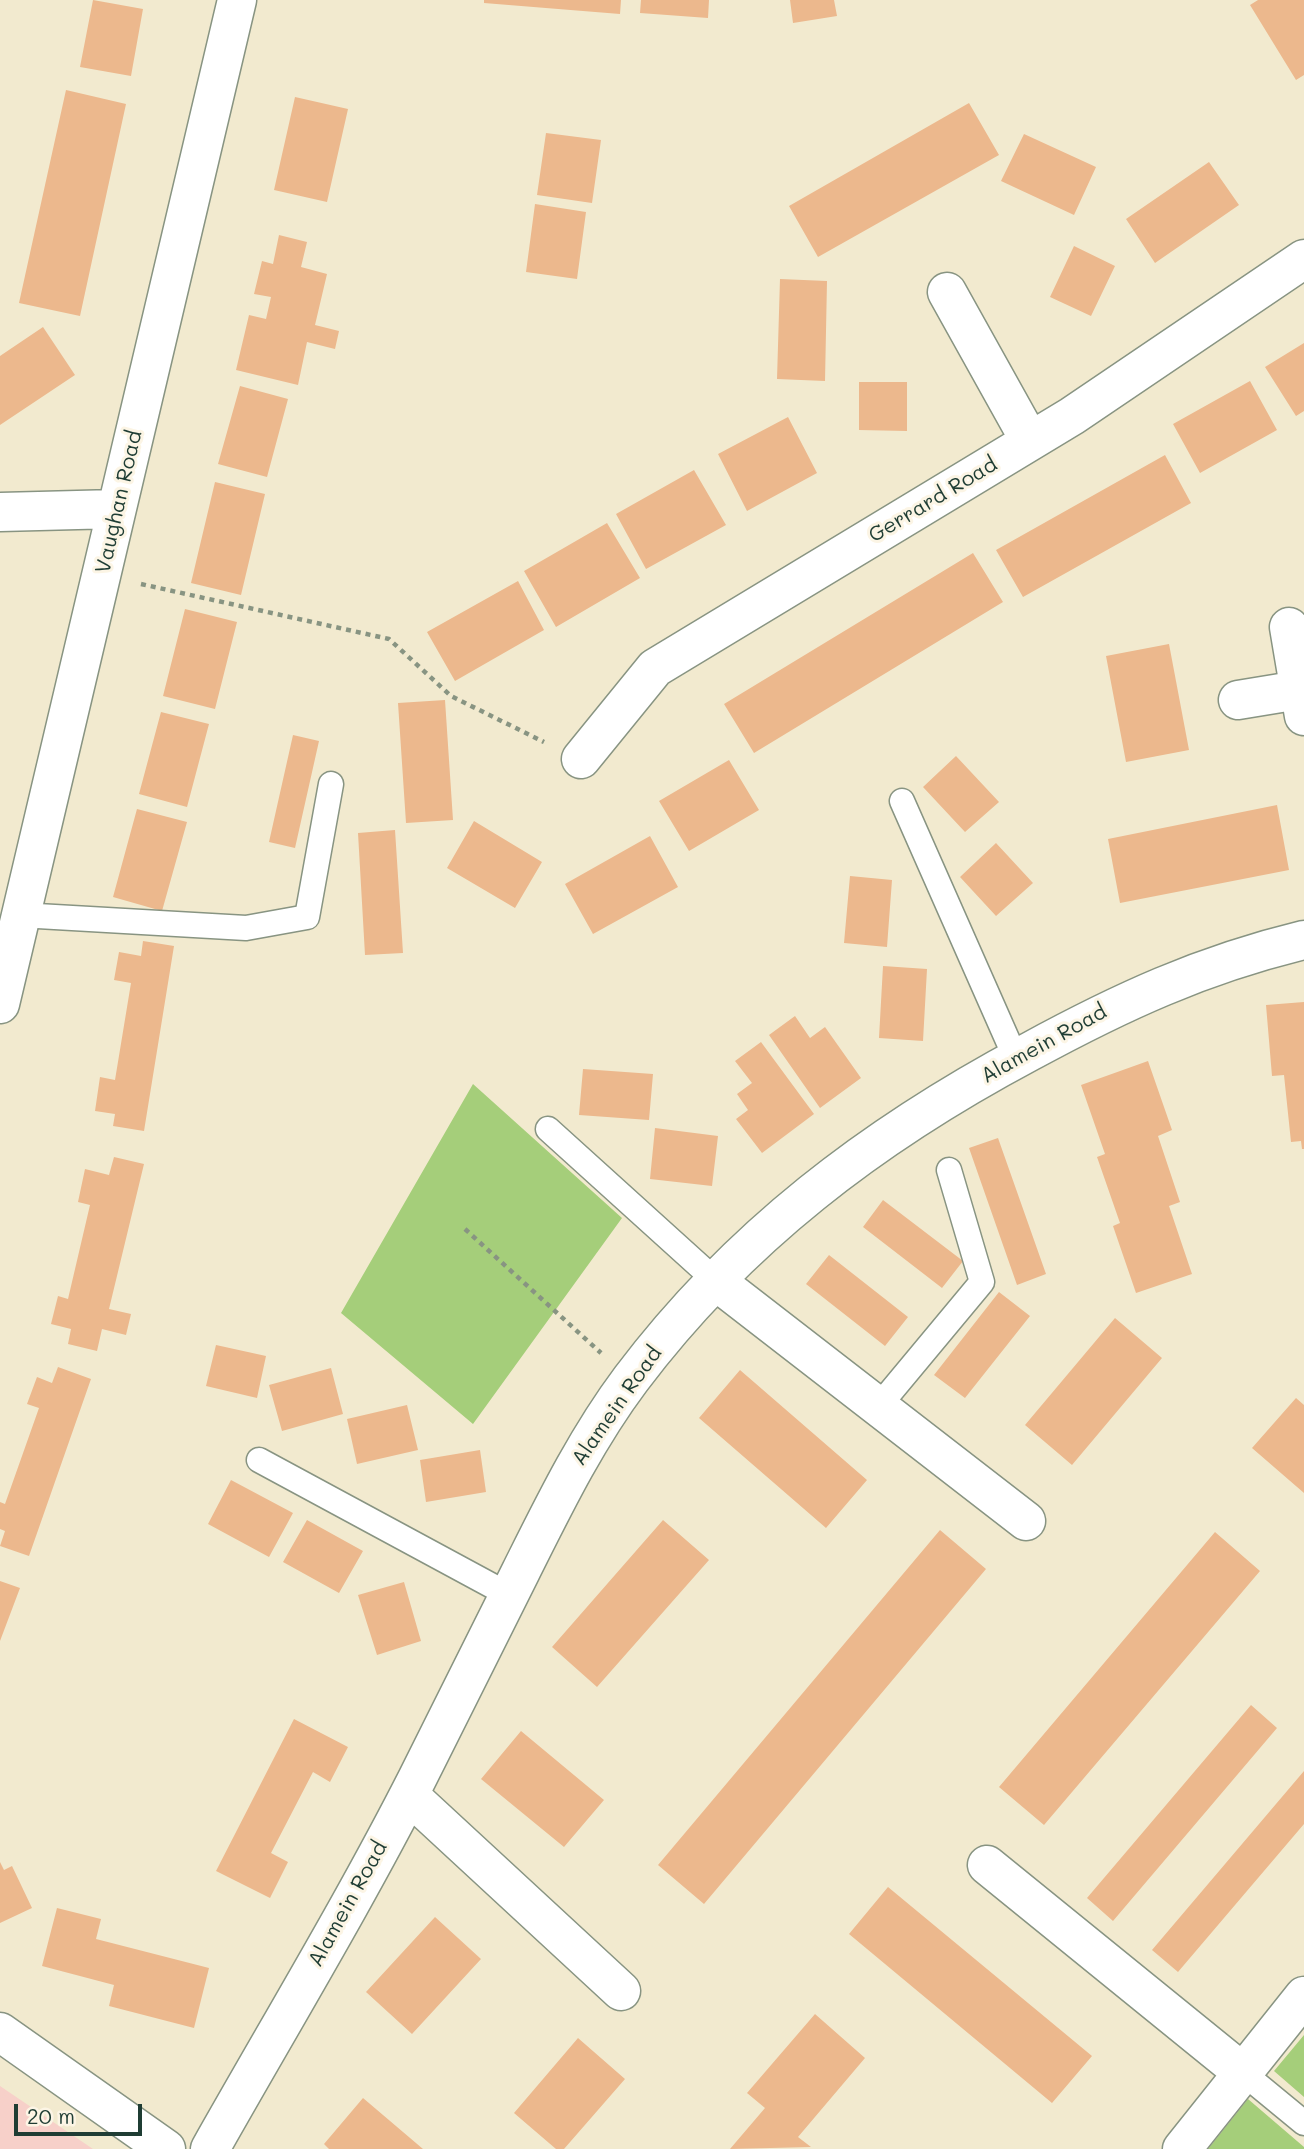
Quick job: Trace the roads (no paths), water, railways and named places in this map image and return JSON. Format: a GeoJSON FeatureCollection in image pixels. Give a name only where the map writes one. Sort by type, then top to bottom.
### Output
{"type":"FeatureCollection","features":[{"type":"Feature","properties":{"kind":"street","name":"Vaughan Road"},"geometry":{"type":"LineString","coordinates":[[0,1004],[237,0]]}},
{"type":"Feature","properties":{"kind":"street","name":"Gerrard Road"},"geometry":{"type":"LineString","coordinates":[[580,759],[655,668],[1030,441],[1304,259]]}},
{"type":"Feature","properties":{"kind":"street"},"geometry":{"type":"LineString","coordinates":[[947,292],[1030,441]]}},
{"type":"Feature","properties":{"kind":"street"},"geometry":{"type":"LineString","coordinates":[[0,512],[117,509]]}},
{"type":"Feature","properties":{"kind":"street"},"geometry":{"type":"LineString","coordinates":[[1238,699],[1302,703],[1289,627]]}},
{"type":"Feature","properties":{"kind":"street","name":"Alamein Road"},"geometry":{"type":"LineString","coordinates":[[210,2149],[409,1795],[574,1465],[631,1380],[716,1281],[768,1228],[834,1174],[892,1132],[1016,1059],[1118,1004],[1192,973],[1248,954],[1304,940]]}},
{"type":"Feature","properties":{"kind":"street"},"geometry":{"type":"LineString","coordinates":[[716,1281],[1026,1521]]}},
{"type":"Feature","properties":{"kind":"street"},"geometry":{"type":"LineString","coordinates":[[409,1795],[621,1991]]}},
{"type":"Feature","properties":{"kind":"street"},"geometry":{"type":"LineString","coordinates":[[986,1865],[1242,2071]]}},
{"type":"Feature","properties":{"kind":"street"},"geometry":{"type":"LineString","coordinates":[[1182,2149],[1304,1996]]}},
{"type":"Feature","properties":{"kind":"street"},"geometry":{"type":"LineString","coordinates":[[0,2032],[166,2149]]}},
{"type":"Feature","properties":{"kind":"lane"},"geometry":{"type":"LineString","coordinates":[[20,915],[246,928],[307,917],[331,784]]}},
{"type":"Feature","properties":{"kind":"lane"},"geometry":{"type":"LineString","coordinates":[[902,801],[1016,1059]]}},
{"type":"Feature","properties":{"kind":"lane"},"geometry":{"type":"LineString","coordinates":[[548,1129],[716,1281]]}},
{"type":"Feature","properties":{"kind":"lane"},"geometry":{"type":"LineString","coordinates":[[878,1408],[982,1282],[949,1170]]}},
{"type":"Feature","properties":{"kind":"lane"},"geometry":{"type":"LineString","coordinates":[[259,1460],[509,1595]]}},
{"type":"Feature","properties":{"kind":"lane"},"geometry":{"type":"LineString","coordinates":[[1242,2071],[1304,2123]]}}]}
